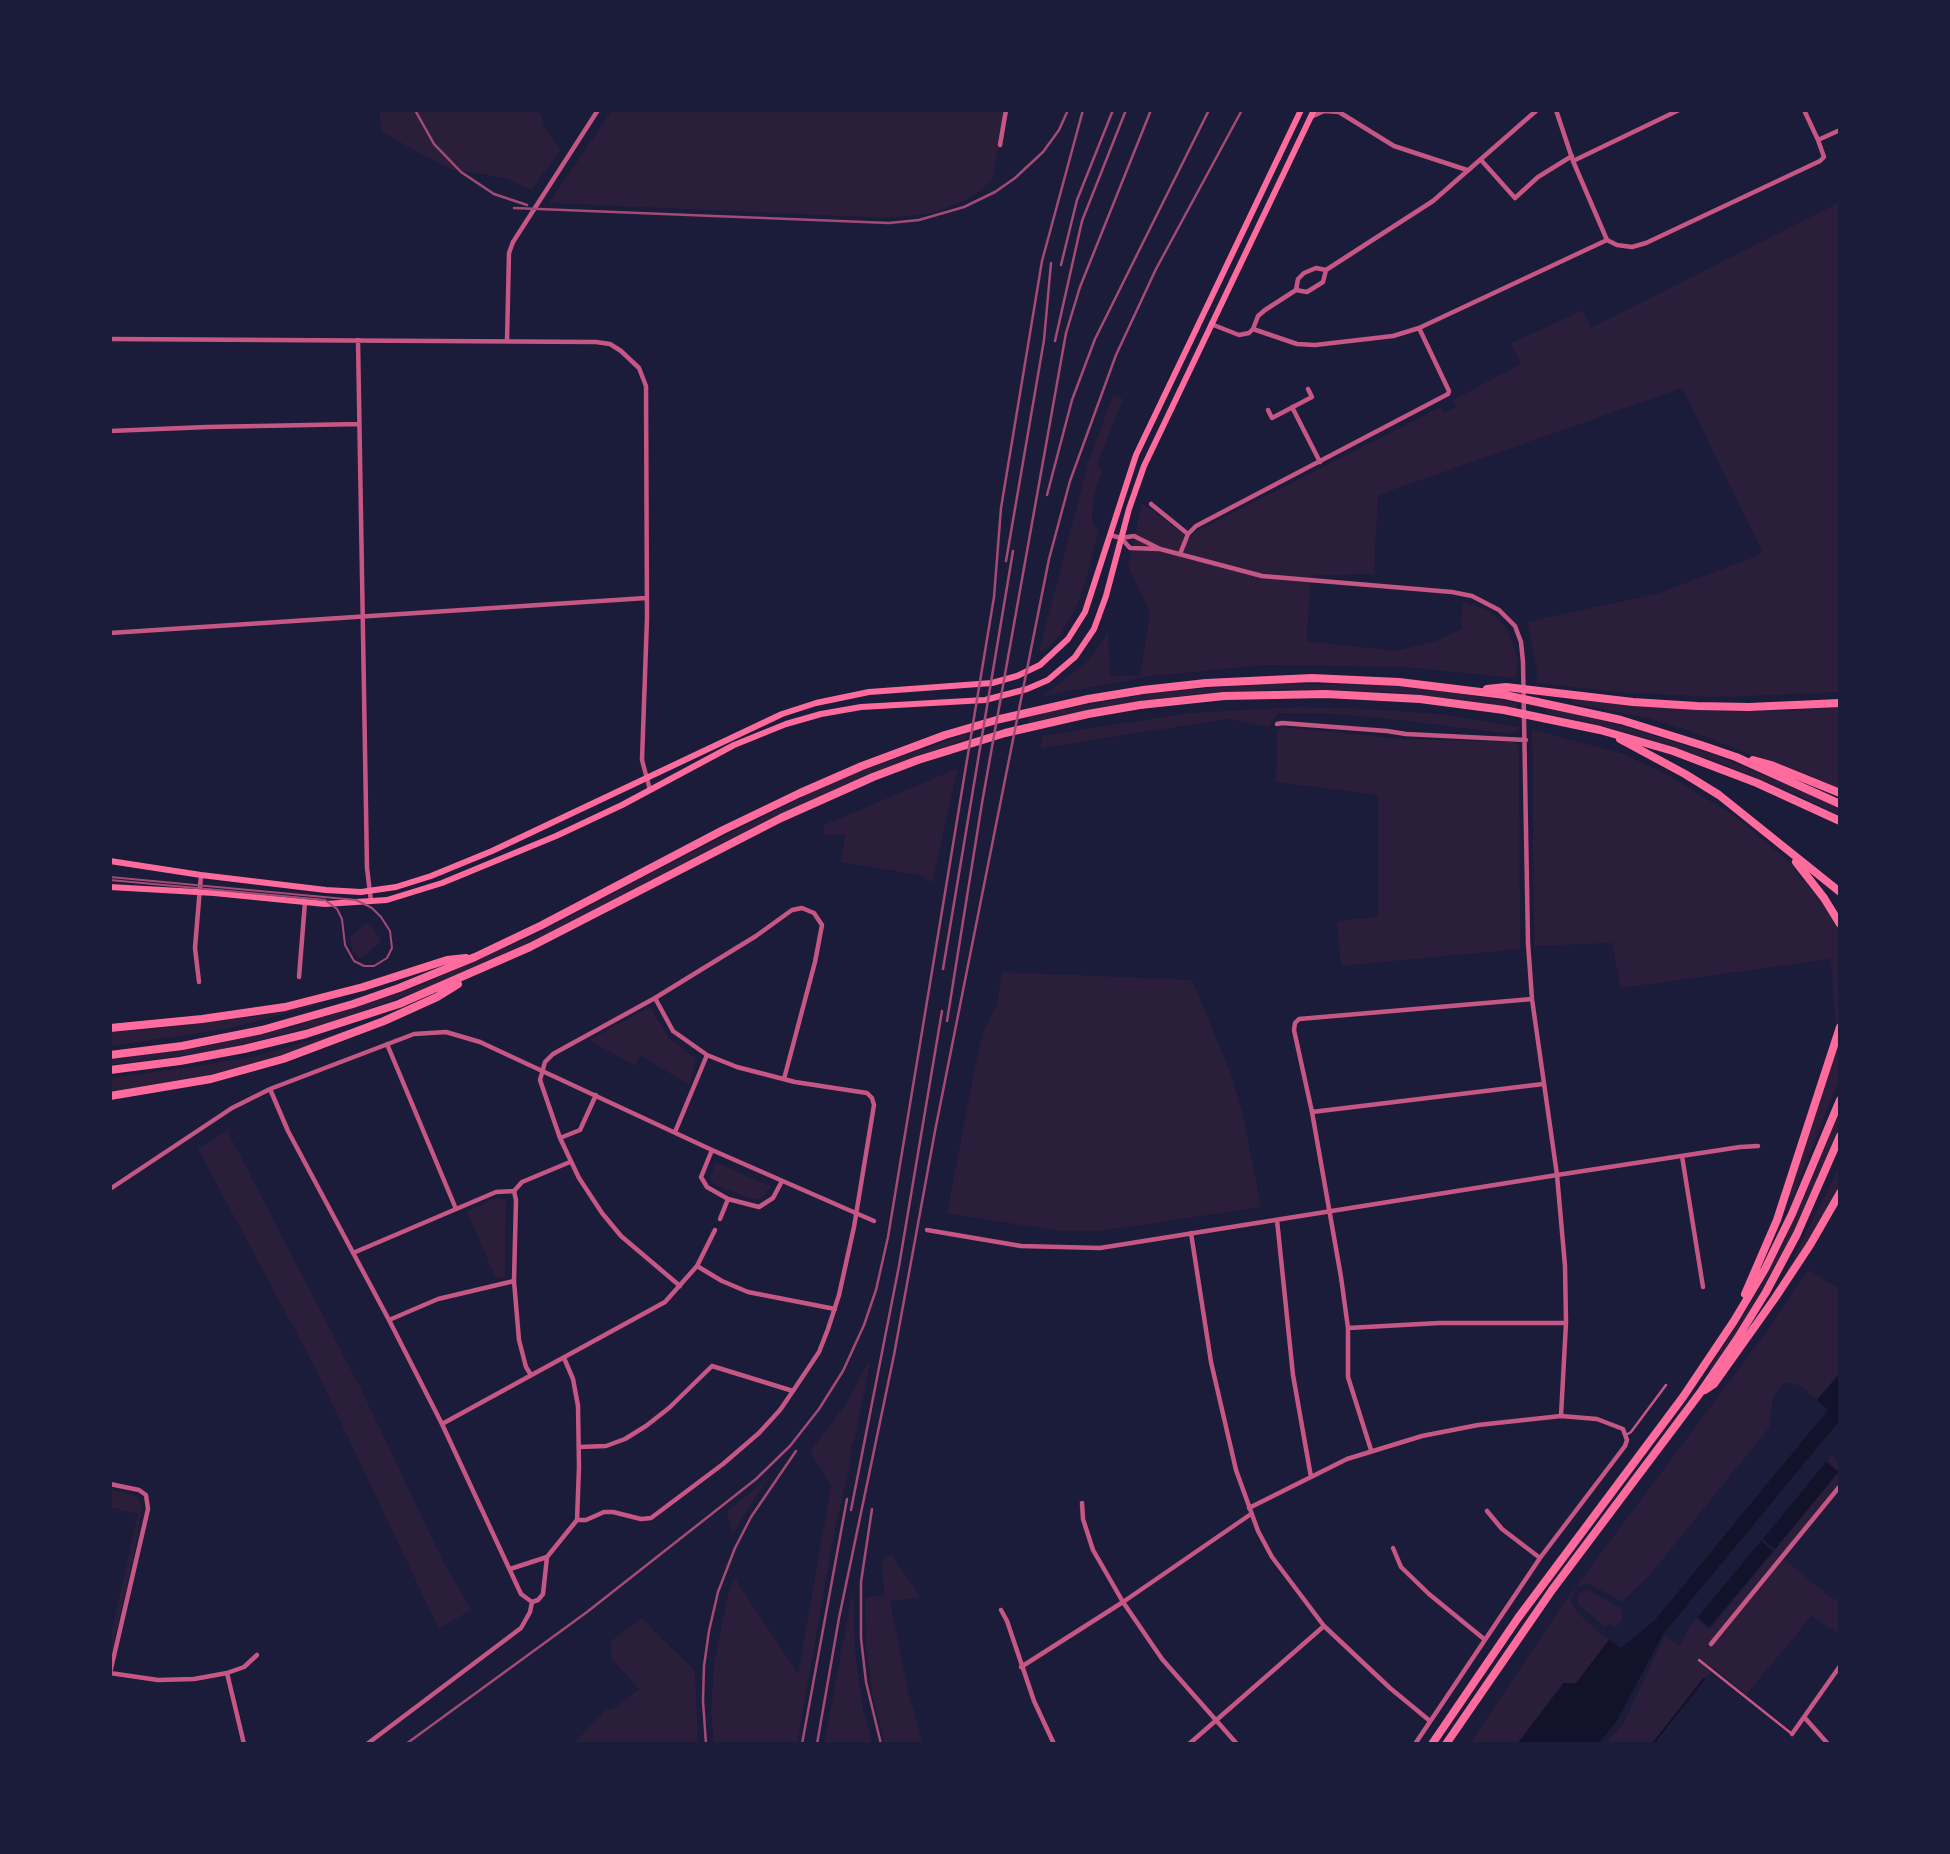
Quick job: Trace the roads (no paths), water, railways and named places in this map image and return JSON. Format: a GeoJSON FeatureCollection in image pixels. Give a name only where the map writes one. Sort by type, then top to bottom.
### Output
{"type":"FeatureCollection","features":[{"type":"Feature","properties":{"kind":"highway"},"geometry":{"type":"LineString","coordinates":[[110,1055],[182,1046],[262,1030],[353,1004],[437,974],[542,925],[723,830],[812,787],[922,743],[1010,716],[1119,694],[1243,680],[1359,680],[1474,690],[1548,692],[1697,706],[1749,707],[1840,700]]}},
{"type":"Feature","properties":{"kind":"highway"},"geometry":{"type":"LineString","coordinates":[[1506,691],[1629,722],[1729,755],[1771,765],[1840,793]]}},
{"type":"Feature","properties":{"kind":"highway"},"geometry":{"type":"LineString","coordinates":[[110,1096],[211,1079],[283,1059],[348,1036],[427,1002],[480,971],[834,793],[918,760],[1029,727],[1140,705],[1265,694],[1363,694],[1504,710],[1609,733],[1673,751],[1733,773],[1840,821]]}},
{"type":"Feature","properties":{"kind":"highway"},"geometry":{"type":"LineString","coordinates":[[1609,733],[1719,795],[1840,892]]}},
{"type":"Feature","properties":{"kind":"highway"},"geometry":{"type":"LineString","coordinates":[[1729,755],[1840,804]]}},
{"type":"Feature","properties":{"kind":"highway"},"geometry":{"type":"LineString","coordinates":[[1786,848],[1840,924]]}},
{"type":"Feature","properties":{"kind":"highway"},"geometry":{"type":"LineString","coordinates":[[110,1028],[285,1007],[362,987],[447,960],[473,958]]}},
{"type":"Feature","properties":{"kind":"highway"},"geometry":{"type":"LineString","coordinates":[[110,1070],[223,1053],[306,1034],[400,1004],[480,971]]}},
{"type":"Feature","properties":{"kind":"highway"},"geometry":{"type":"LineString","coordinates":[[1734,1321],[1777,1220],[1840,1027]]}},
{"type":"Feature","properties":{"kind":"highway"},"geometry":{"type":"LineString","coordinates":[[1432,1744],[1534,1595],[1683,1397],[1734,1321],[1762,1275],[1792,1214],[1840,1100]]}},
{"type":"Feature","properties":{"kind":"highway"},"geometry":{"type":"LineString","coordinates":[[1446,1744],[1552,1590],[1700,1393],[1744,1328],[1783,1262],[1840,1136]]}},
{"type":"Feature","properties":{"kind":"highway"},"geometry":{"type":"LineString","coordinates":[[1700,1393],[1714,1384],[1775,1298],[1840,1193]]}},
{"type":"Feature","properties":{"kind":"main road"},"geometry":{"type":"LineString","coordinates":[[110,861],[326,890],[369,891],[408,884],[536,831],[746,730],[794,710],[862,694],[999,681],[1028,671],[1052,656],[1068,639],[1085,612],[1142,442],[1301,110]]}},
{"type":"Feature","properties":{"kind":"main road"},"geometry":{"type":"LineString","coordinates":[[110,887],[339,904],[371,902],[408,894],[471,871],[570,829],[734,745],[806,718],[881,705],[971,702],[1001,697],[1042,683],[1075,657],[1091,635],[1117,560],[1121,538],[1144,466],[1312,114]]}},
{"type":"Feature","properties":{"kind":"street"},"geometry":{"type":"LineString","coordinates":[[507,341],[509,253],[513,242],[598,110]]}},
{"type":"Feature","properties":{"kind":"street"},"geometry":{"type":"LineString","coordinates":[[1000,145],[1006,110]]}},
{"type":"Feature","properties":{"kind":"street"},"geometry":{"type":"LineString","coordinates":[[1296,290],[1297,279],[1304,273],[1316,268],[1326,270],[1433,201],[1537,110]]}},
{"type":"Feature","properties":{"kind":"street"},"geometry":{"type":"LineString","coordinates":[[1556,110],[1607,240],[1617,246],[1632,247],[1646,243],[1820,161],[1824,157],[1804,110]]}},
{"type":"Feature","properties":{"kind":"street"},"geometry":{"type":"LineString","coordinates":[[1481,160],[1515,198],[1538,177],[1573,158],[1679,110]]}},
{"type":"Feature","properties":{"kind":"street"},"geometry":{"type":"LineString","coordinates":[[1312,114],[1338,111],[1394,146],[1467,170]]}},
{"type":"Feature","properties":{"kind":"street"},"geometry":{"type":"LineString","coordinates":[[1818,140],[1840,130]]}},
{"type":"Feature","properties":{"kind":"street"},"geometry":{"type":"LineString","coordinates":[[1253,329],[1297,344],[1315,345],[1393,336],[1419,328],[1607,240]]}},
{"type":"Feature","properties":{"kind":"street"},"geometry":{"type":"LineString","coordinates":[[1211,324],[1239,335],[1249,332],[1258,316],[1265,310],[1296,290],[1307,292],[1321,284],[1326,270]]}},
{"type":"Feature","properties":{"kind":"street"},"geometry":{"type":"LineString","coordinates":[[1180,554],[1188,534],[1196,526],[1448,394],[1449,391],[1419,328]]}},
{"type":"Feature","properties":{"kind":"street"},"geometry":{"type":"LineString","coordinates":[[110,339],[596,342],[610,344],[632,360],[639,368],[646,386],[646,598],[642,760],[650,790]]}},
{"type":"Feature","properties":{"kind":"street"},"geometry":{"type":"LineString","coordinates":[[358,340],[371,902]]}},
{"type":"Feature","properties":{"kind":"street"},"geometry":{"type":"LineString","coordinates":[[1268,410],[1272,418],[1312,397],[1308,389]]}},
{"type":"Feature","properties":{"kind":"street"},"geometry":{"type":"LineString","coordinates":[[1292,407],[1321,462]]}},
{"type":"Feature","properties":{"kind":"street"},"geometry":{"type":"LineString","coordinates":[[110,431],[359,424]]}},
{"type":"Feature","properties":{"kind":"street"},"geometry":{"type":"LineString","coordinates":[[1151,504],[1188,534]]}},
{"type":"Feature","properties":{"kind":"street"},"geometry":{"type":"LineString","coordinates":[[1109,535],[1121,538],[1134,536],[1160,549]]}},
{"type":"Feature","properties":{"kind":"street"},"geometry":{"type":"LineString","coordinates":[[1121,538],[1130,548],[1160,549],[1262,576],[1472,596],[1491,604],[1515,626],[1521,642],[1528,943],[1532,999],[1557,1175],[1565,1266],[1566,1324],[1561,1416]]}},
{"type":"Feature","properties":{"kind":"street"},"geometry":{"type":"LineString","coordinates":[[110,633],[646,598]]}},
{"type":"Feature","properties":{"kind":"street"},"geometry":{"type":"LineString","coordinates":[[1277,724],[1525,740]]}},
{"type":"Feature","properties":{"kind":"street"},"geometry":{"type":"LineString","coordinates":[[199,982],[195,948],[201,875]]}},
{"type":"Feature","properties":{"kind":"street"},"geometry":{"type":"LineString","coordinates":[[299,977],[305,902]]}},
{"type":"Feature","properties":{"kind":"street"},"geometry":{"type":"LineString","coordinates":[[680,1286],[621,1236],[592,1200],[570,1162],[540,1080],[545,1062],[553,1054],[655,998],[756,936],[792,910],[802,908],[811,911],[822,925],[784,1079]]}},
{"type":"Feature","properties":{"kind":"street"},"geometry":{"type":"LineString","coordinates":[[577,1520],[586,1520],[604,1512],[641,1519],[651,1518],[759,1433],[780,1410],[819,1352],[835,1309],[874,1105],[869,1094],[784,1079],[737,1067],[707,1055],[673,1031],[655,998]]}},
{"type":"Feature","properties":{"kind":"street"},"geometry":{"type":"LineString","coordinates":[[1371,1450],[1348,1377],[1348,1328],[1330,1211],[1294,1023],[1299,1019],[1532,999]]}},
{"type":"Feature","properties":{"kind":"street"},"geometry":{"type":"LineString","coordinates":[[110,1189],[232,1108],[270,1089],[414,1034],[446,1032],[480,1042],[712,1150],[874,1221]]}},
{"type":"Feature","properties":{"kind":"street"},"geometry":{"type":"LineString","coordinates":[[387,1044],[456,1209]]}},
{"type":"Feature","properties":{"kind":"street"},"geometry":{"type":"LineString","coordinates":[[675,1132],[707,1055]]}},
{"type":"Feature","properties":{"kind":"street"},"geometry":{"type":"LineString","coordinates":[[1312,1112],[1544,1084]]}},
{"type":"Feature","properties":{"kind":"street"},"geometry":{"type":"LineString","coordinates":[[270,1089],[288,1130],[442,1424],[521,1594],[531,1602]]}},
{"type":"Feature","properties":{"kind":"street"},"geometry":{"type":"LineString","coordinates":[[561,1138],[580,1130],[596,1095]]}},
{"type":"Feature","properties":{"kind":"street"},"geometry":{"type":"LineString","coordinates":[[927,1230],[1021,1246],[1100,1248],[1557,1175],[1758,1146]]}},
{"type":"Feature","properties":{"kind":"street"},"geometry":{"type":"LineString","coordinates":[[712,1150],[701,1177],[707,1187],[728,1199],[759,1207],[773,1198],[782,1181]]}},
{"type":"Feature","properties":{"kind":"street"},"geometry":{"type":"LineString","coordinates":[[1682,1156],[1703,1287]]}},
{"type":"Feature","properties":{"kind":"street"},"geometry":{"type":"LineString","coordinates":[[353,1253],[496,1192],[514,1191],[522,1182],[570,1162]]}},
{"type":"Feature","properties":{"kind":"street"},"geometry":{"type":"LineString","coordinates":[[514,1191],[514,1281],[519,1340],[526,1367],[531,1375]]}},
{"type":"Feature","properties":{"kind":"street"},"geometry":{"type":"LineString","coordinates":[[720,1219],[728,1199]]}},
{"type":"Feature","properties":{"kind":"street"},"geometry":{"type":"LineString","coordinates":[[1277,1220],[1293,1375],[1311,1477]]}},
{"type":"Feature","properties":{"kind":"street"},"geometry":{"type":"LineString","coordinates":[[442,1424],[664,1302],[697,1266],[715,1230]]}},
{"type":"Feature","properties":{"kind":"street"},"geometry":{"type":"LineString","coordinates":[[1191,1233],[1211,1362],[1236,1470],[1251,1514],[1272,1557],[1324,1626],[1390,1688],[1430,1721]]}},
{"type":"Feature","properties":{"kind":"street"},"geometry":{"type":"LineString","coordinates":[[697,1266],[748,1292],[835,1309]]}},
{"type":"Feature","properties":{"kind":"street"},"geometry":{"type":"LineString","coordinates":[[389,1320],[438,1299],[514,1281]]}},
{"type":"Feature","properties":{"kind":"street"},"geometry":{"type":"LineString","coordinates":[[1348,1328],[1439,1323],[1566,1324]]}},
{"type":"Feature","properties":{"kind":"street"},"geometry":{"type":"LineString","coordinates":[[531,1602],[538,1600],[543,1594],[547,1557],[577,1520],[578,1406],[573,1378],[564,1358]]}},
{"type":"Feature","properties":{"kind":"street"},"geometry":{"type":"LineString","coordinates":[[579,1447],[606,1446],[625,1440],[669,1408],[712,1366],[793,1391]]}},
{"type":"Feature","properties":{"kind":"street"},"geometry":{"type":"LineString","coordinates":[[1249,1508],[1371,1450],[1472,1426],[1561,1416],[1597,1419],[1623,1429],[1626,1435],[1625,1446],[1540,1558],[1415,1744]]}},
{"type":"Feature","properties":{"kind":"street"},"geometry":{"type":"LineString","coordinates":[[110,1484],[139,1490],[146,1495],[148,1509],[110,1673],[158,1680],[194,1679],[244,1667],[257,1655]]}},
{"type":"Feature","properties":{"kind":"street"},"geometry":{"type":"LineString","coordinates":[[1711,1644],[1840,1486]]}},
{"type":"Feature","properties":{"kind":"street"},"geometry":{"type":"LineString","coordinates":[[1082,1503],[1083,1519],[1093,1550],[1123,1602],[1163,1659],[1237,1744]]}},
{"type":"Feature","properties":{"kind":"street"},"geometry":{"type":"LineString","coordinates":[[1487,1511],[1502,1529],[1540,1558]]}},
{"type":"Feature","properties":{"kind":"street"},"geometry":{"type":"LineString","coordinates":[[1021,1667],[1123,1602],[1251,1514]]}},
{"type":"Feature","properties":{"kind":"street"},"geometry":{"type":"LineString","coordinates":[[1393,1548],[1401,1567],[1484,1639]]}},
{"type":"Feature","properties":{"kind":"street"},"geometry":{"type":"LineString","coordinates":[[510,1569],[547,1557]]}},
{"type":"Feature","properties":{"kind":"street"},"geometry":{"type":"LineString","coordinates":[[368,1744],[521,1628],[530,1612],[531,1602]]}},
{"type":"Feature","properties":{"kind":"street"},"geometry":{"type":"LineString","coordinates":[[1001,1610],[1021,1667],[1054,1744]]}},
{"type":"Feature","properties":{"kind":"street"},"geometry":{"type":"LineString","coordinates":[[1189,1744],[1324,1626]]}},
{"type":"Feature","properties":{"kind":"street"},"geometry":{"type":"LineString","coordinates":[[1793,1734],[1840,1666]]}},
{"type":"Feature","properties":{"kind":"street"},"geometry":{"type":"LineString","coordinates":[[227,1673],[244,1744]]}},
{"type":"Feature","properties":{"kind":"street"},"geometry":{"type":"LineString","coordinates":[[1805,1718],[1828,1744]]}},
{"type":"Feature","properties":{"kind":"lane"},"geometry":{"type":"LineString","coordinates":[[1626,1435],[1666,1385]]}},
{"type":"Feature","properties":{"kind":"lane"},"geometry":{"type":"LineString","coordinates":[[1699,1660],[1793,1734]]}},
{"type":"Feature","properties":{"kind":"waterway"},"geometry":{"type":"LineString","coordinates":[[1653,1744],[1704,1679]]}},
{"type":"Feature","properties":{"kind":"tram line"},"geometry":{"type":"LineString","coordinates":[[110,877],[356,900],[372,908],[381,917],[390,931],[392,948],[387,958],[374,966],[364,966],[354,961],[345,945],[342,919],[337,909],[325,900],[110,880]]}},
{"type":"Feature","properties":{"kind":"railway"},"geometry":{"type":"LineString","coordinates":[[415,110],[434,144],[461,172],[494,194],[527,205]]}},
{"type":"Feature","properties":{"kind":"railway"},"geometry":{"type":"LineString","coordinates":[[514,208],[889,223],[919,220],[964,207],[995,192],[1015,178],[1043,152],[1059,130],[1068,110]]}},
{"type":"Feature","properties":{"kind":"railway"},"geometry":{"type":"LineString","coordinates":[[406,1744],[587,1612],[756,1479],[790,1446],[819,1409],[843,1371],[864,1325],[876,1290],[888,1237],[994,597],[1001,508],[1042,261],[1083,110]]}},
{"type":"Feature","properties":{"kind":"railway"},"geometry":{"type":"LineString","coordinates":[[1061,265],[1077,200],[1113,110]]}},
{"type":"Feature","properties":{"kind":"railway"},"geometry":{"type":"LineString","coordinates":[[1055,341],[1082,221],[1126,110]]}},
{"type":"Feature","properties":{"kind":"railway"},"geometry":{"type":"LineString","coordinates":[[947,1021],[982,803],[1066,333],[1080,287],[1151,110]]}},
{"type":"Feature","properties":{"kind":"railway"},"geometry":{"type":"LineString","coordinates":[[1047,495],[1072,400],[1095,339],[1209,110]]}},
{"type":"Feature","properties":{"kind":"railway"},"geometry":{"type":"LineString","coordinates":[[817,1744],[839,1618],[894,1355],[935,1131],[1049,559],[1070,481],[1116,355],[1156,269],[1242,110]]}},
{"type":"Feature","properties":{"kind":"railway"},"geometry":{"type":"LineString","coordinates":[[1006,561],[1044,340],[1051,263]]}},
{"type":"Feature","properties":{"kind":"railway"},"geometry":{"type":"LineString","coordinates":[[943,969],[1013,551]]}},
{"type":"Feature","properties":{"kind":"railway"},"geometry":{"type":"LineString","coordinates":[[851,1510],[899,1266],[942,1011]]}},
{"type":"Feature","properties":{"kind":"railway"},"geometry":{"type":"LineString","coordinates":[[706,1744],[704,1666],[718,1592],[735,1548],[751,1517],[796,1451]]}},
{"type":"Feature","properties":{"kind":"railway"},"geometry":{"type":"LineString","coordinates":[[802,1744],[847,1499]]}},
{"type":"Feature","properties":{"kind":"railway"},"geometry":{"type":"LineString","coordinates":[[872,1509],[861,1582],[861,1638],[866,1682],[881,1744]]}}]}
